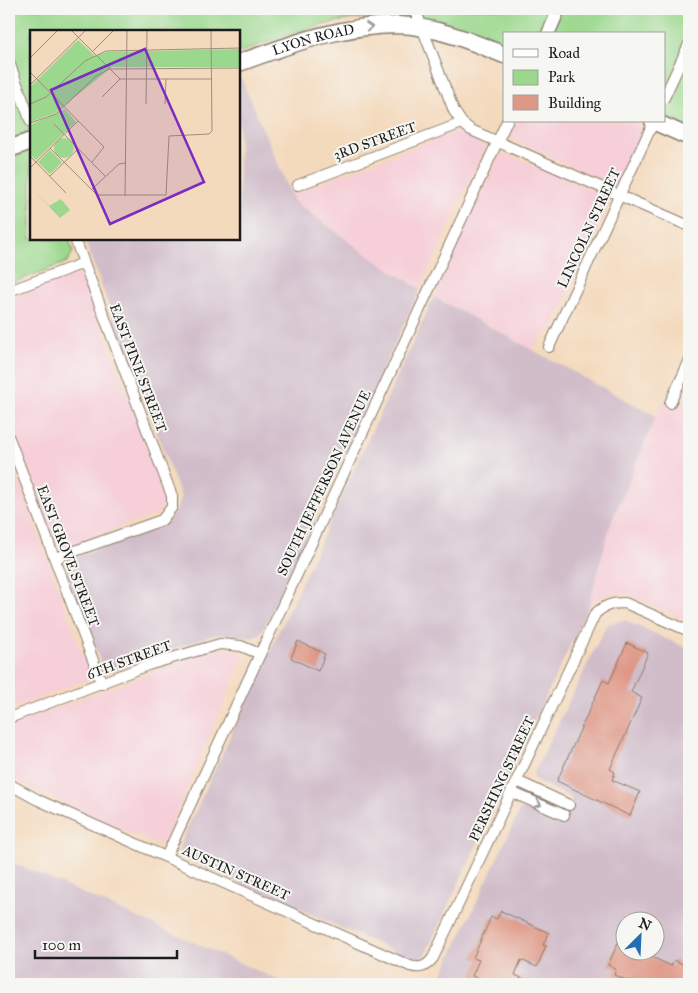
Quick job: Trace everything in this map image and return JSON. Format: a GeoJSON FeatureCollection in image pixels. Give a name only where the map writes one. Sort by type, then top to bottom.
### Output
{"type":"FeatureCollection","features":[{"type":"Feature","properties":{"kind":"highway","name":"LYON ROAD"},"geometry":{"type":"LineString","coordinates":[[240,63],[288,45],[342,30],[399,25],[423,28],[455,36],[503,55]]}},
{"type":"Feature","properties":{"kind":"highway"},"geometry":{"type":"LineString","coordinates":[[656,122],[689,137]]}},
{"type":"Feature","properties":{"kind":"highway"},"geometry":{"type":"LineString","coordinates":[[9,149],[30,141]]}},
{"type":"Feature","properties":{"kind":"street"},"geometry":{"type":"LineString","coordinates":[[415,9],[454,111],[462,123],[471,130],[689,226]]}},
{"type":"Feature","properties":{"kind":"street"},"geometry":{"type":"LineString","coordinates":[[549,32],[559,9]]}},
{"type":"Feature","properties":{"kind":"street"},"geometry":{"type":"LineString","coordinates":[[666,94],[689,44]]}},
{"type":"Feature","properties":{"kind":"street"},"geometry":{"type":"LineString","coordinates":[[9,62],[30,119]]}},
{"type":"Feature","properties":{"kind":"street","name":"SOUTH JEFFERSON AVENUE"},"geometry":{"type":"LineString","coordinates":[[166,857],[507,122]]}},
{"type":"Feature","properties":{"kind":"street","name":"LINCOLN STREET"},"geometry":{"type":"LineString","coordinates":[[549,347],[654,122]]}},
{"type":"Feature","properties":{"kind":"street","name":"3RD STREET"},"geometry":{"type":"LineString","coordinates":[[298,185],[462,123]]}},
{"type":"Feature","properties":{"kind":"street","name":"EAST PINE STREET"},"geometry":{"type":"LineString","coordinates":[[55,558],[162,520],[172,507],[172,496],[75,240]]}},
{"type":"Feature","properties":{"kind":"street"},"geometry":{"type":"LineString","coordinates":[[9,291],[84,263]]}},
{"type":"Feature","properties":{"kind":"street"},"geometry":{"type":"LineString","coordinates":[[670,403],[689,362]]}},
{"type":"Feature","properties":{"kind":"street","name":"EAST GROVE STREET"},"geometry":{"type":"LineString","coordinates":[[9,438],[102,684]]}},
{"type":"Feature","properties":{"kind":"street","name":"PERSHING STREET"},"geometry":{"type":"LineString","coordinates":[[424,967],[432,958],[595,614],[606,605],[625,603],[689,631]]}},
{"type":"Feature","properties":{"kind":"street","name":"6TH STREET"},"geometry":{"type":"LineString","coordinates":[[9,718],[148,665],[220,644],[241,646],[260,654]]}},
{"type":"Feature","properties":{"kind":"street"},"geometry":{"type":"LineString","coordinates":[[516,781],[569,804]]}},
{"type":"Feature","properties":{"kind":"street","name":"AUSTIN STREET"},"geometry":{"type":"LineString","coordinates":[[9,784],[38,800],[410,966],[424,967]]}},
{"type":"Feature","properties":{"kind":"street"},"geometry":{"type":"LineString","coordinates":[[511,792],[564,815]]}},
{"type":"Feature","properties":{"kind":"shaded area"},"geometry":{"type":"Polygon","coordinates":[[[240,78],[294,201],[363,252],[420,289],[265,626],[259,634],[253,638],[226,634],[209,636],[110,672],[106,671],[102,665],[67,575],[67,567],[71,559],[165,523],[175,513],[181,497],[84,240],[240,240],[240,78]]]}},
{"type":"Feature","properties":{"kind":"shaded area"},"geometry":{"type":"Polygon","coordinates":[[[516,122],[634,122],[640,129],[639,137],[622,176],[616,184],[607,183],[516,141],[511,137],[511,131],[516,122]]]}},
{"type":"Feature","properties":{"kind":"shaded area"},"geometry":{"type":"Polygon","coordinates":[[[454,132],[474,139],[485,147],[420,289],[363,252],[294,201],[291,194],[454,132]]]}},
{"type":"Feature","properties":{"kind":"shaded area"},"geometry":{"type":"Polygon","coordinates":[[[501,155],[508,155],[530,163],[603,195],[609,201],[608,207],[551,331],[542,335],[533,350],[434,297],[501,155]]]}},
{"type":"Feature","properties":{"kind":"shaded area"},"geometry":{"type":"Polygon","coordinates":[[[71,275],[79,276],[86,284],[164,490],[165,500],[160,511],[156,514],[69,546],[59,544],[54,538],[9,419],[9,299],[71,275]]]}},
{"type":"Feature","properties":{"kind":"shaded area"},"geometry":{"type":"Polygon","coordinates":[[[434,297],[656,416],[610,525],[589,605],[425,955],[416,961],[184,858],[180,855],[179,847],[434,297]]]}},
{"type":"Feature","properties":{"kind":"shaded area"},"geometry":{"type":"Polygon","coordinates":[[[689,375],[689,622],[627,594],[612,594],[599,597],[589,605],[610,525],[663,400],[681,408],[688,395],[685,391],[685,384],[689,375]]]}},
{"type":"Feature","properties":{"kind":"shaded area"},"geometry":{"type":"Polygon","coordinates":[[[9,454],[90,675],[87,680],[9,710],[9,454]]]}},
{"type":"Feature","properties":{"kind":"shaded area"},"geometry":{"type":"Polygon","coordinates":[[[624,620],[689,649],[689,984],[438,984],[520,810],[532,809],[561,823],[572,798],[537,781],[533,775],[607,624],[624,620]]]}},
{"type":"Feature","properties":{"kind":"shaded area"},"geometry":{"type":"Polygon","coordinates":[[[216,649],[231,649],[245,654],[165,839],[161,843],[154,843],[18,782],[9,775],[9,726],[216,649]]]}},
{"type":"Feature","properties":{"kind":"shaded area"},"geometry":{"type":"Polygon","coordinates":[[[9,861],[229,958],[287,984],[9,984],[9,861]]]}},
{"type":"Feature","properties":{"kind":"green space"},"geometry":{"type":"Polygon","coordinates":[[[9,9],[689,9],[689,128],[666,117],[666,32],[503,32],[503,45],[467,31],[428,20],[381,17],[339,21],[319,26],[278,38],[240,53],[240,30],[30,30],[30,131],[9,140],[9,9]]]}},
{"type":"Feature","properties":{"kind":"green space"},"geometry":{"type":"Polygon","coordinates":[[[30,153],[30,240],[69,240],[73,252],[67,262],[9,284],[9,158],[30,153]]]}},
{"type":"Feature","properties":{"kind":"building"},"geometry":{"type":"Polygon","coordinates":[[[298,641],[325,654],[318,671],[291,658],[298,641]]]}},
{"type":"Feature","properties":{"kind":"building"},"geometry":{"type":"Polygon","coordinates":[[[627,643],[648,653],[631,692],[642,698],[610,769],[615,772],[612,780],[640,792],[630,816],[557,781],[603,680],[609,683],[627,643]]]}},
{"type":"Feature","properties":{"kind":"building"},"geometry":{"type":"Polygon","coordinates":[[[501,911],[549,933],[543,945],[546,946],[537,967],[521,960],[515,975],[535,984],[492,984],[472,976],[479,960],[473,958],[491,917],[497,919],[501,911]]]}},
{"type":"Feature","properties":{"kind":"building"},"geometry":{"type":"Polygon","coordinates":[[[616,947],[616,960],[658,960],[671,966],[674,960],[689,967],[689,984],[635,984],[614,975],[616,969],[608,965],[616,947]]]}}]}
